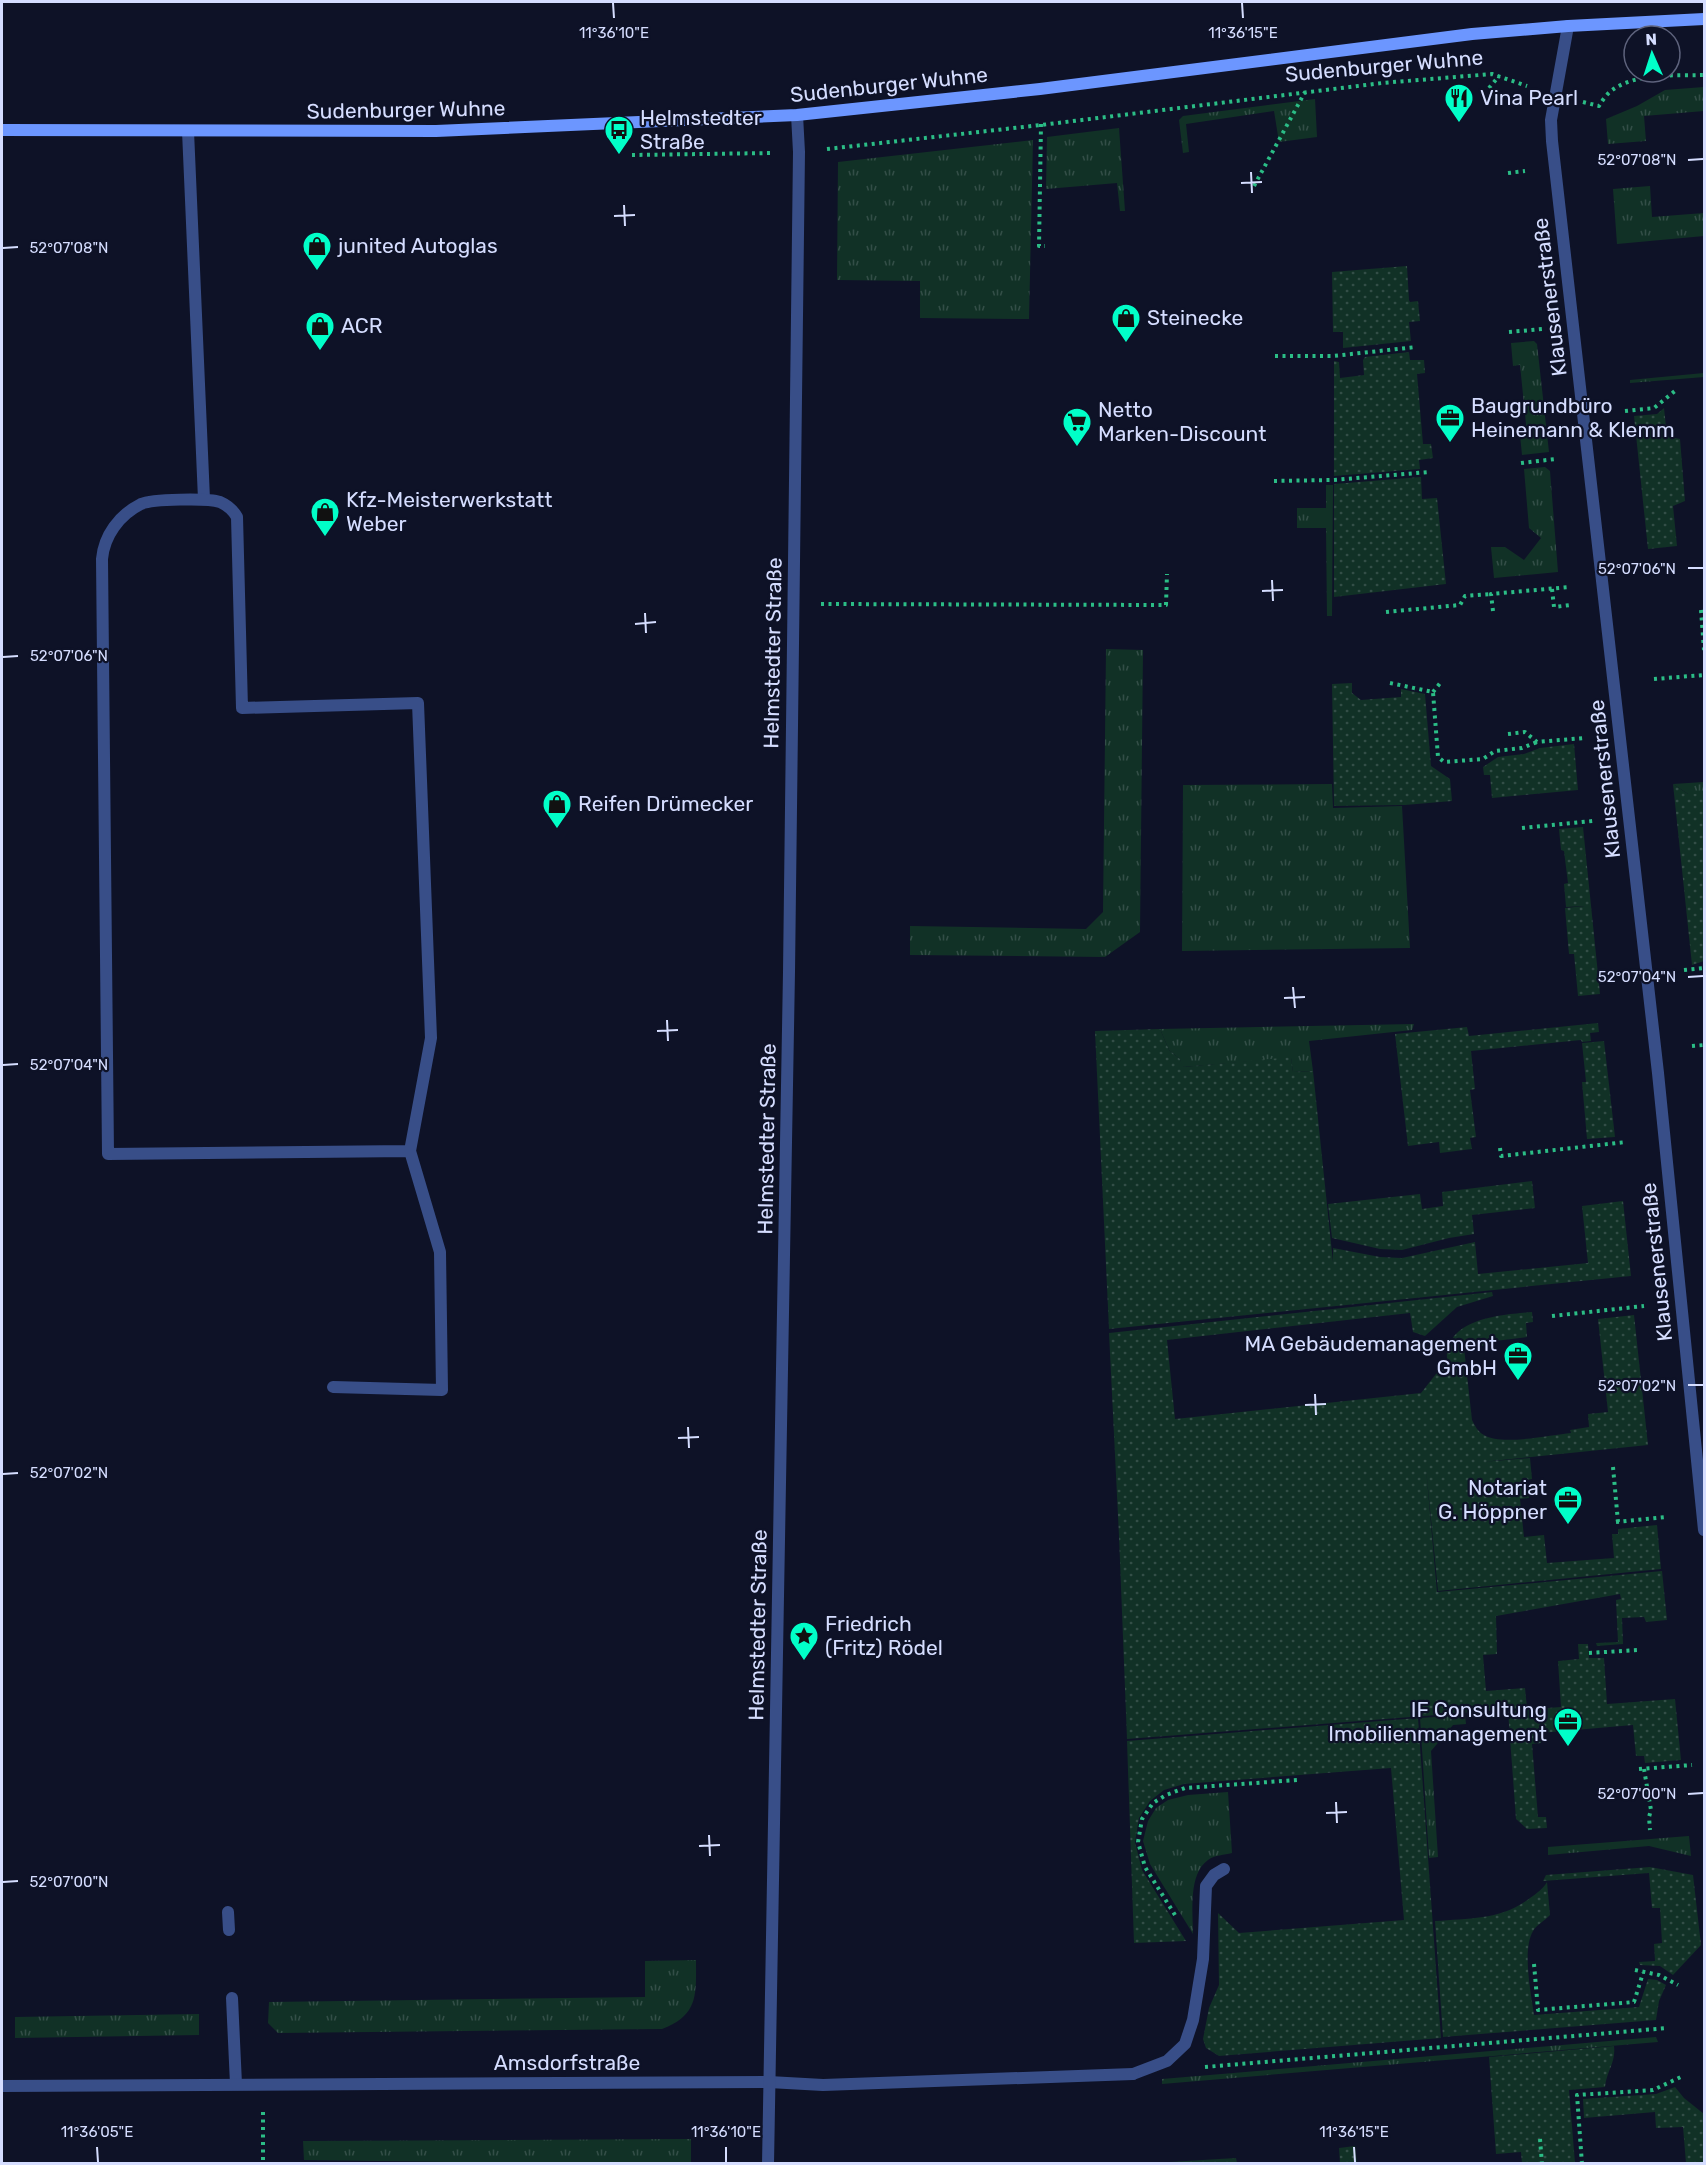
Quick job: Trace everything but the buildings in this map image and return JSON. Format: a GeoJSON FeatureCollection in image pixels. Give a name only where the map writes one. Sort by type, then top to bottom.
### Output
{"type":"FeatureCollection","features":[{"type":"Feature","properties":{"kind":"main road","name":"Sudenburger Wuhne"},"geometry":{"type":"LineString","coordinates":[[2,130],[436,131],[797,115],[1040,89],[1472,34],[1704,19]]}},
{"type":"Feature","properties":{"kind":"street","name":"Klausenerstraße"},"geometry":{"type":"LineString","coordinates":[[1568,26],[1551,120],[1552,141],[1656,1062],[1704,1530]]}},
{"type":"Feature","properties":{"kind":"street","name":"Helmstedter Straße"},"geometry":{"type":"LineString","coordinates":[[768,2163],[789,984],[799,152],[797,115]]}},
{"type":"Feature","properties":{"kind":"street"},"geometry":{"type":"LineString","coordinates":[[188,131],[204,499]]}},
{"type":"Feature","properties":{"kind":"street"},"geometry":{"type":"LineString","coordinates":[[333,1388],[442,1390],[440,1252],[411,1151],[431,1038],[418,703],[242,708],[238,522],[234,511],[216,501],[204,499],[147,502],[139,505],[115,525],[102,550],[108,1154],[411,1151]]}},
{"type":"Feature","properties":{"kind":"street","name":"Amsdorfstraße"},"geometry":{"type":"LineString","coordinates":[[2,2086],[769,2082],[823,2085],[1133,2073],[1167,2061],[1185,2044],[1192,2020],[1203,1959],[1206,1886],[1214,1875],[1224,1869]]}},
{"type":"Feature","properties":{"kind":"street"},"geometry":{"type":"LineString","coordinates":[[228,1912],[229,1930]]}},
{"type":"Feature","properties":{"kind":"street"},"geometry":{"type":"LineString","coordinates":[[232,1998],[236,2084]]}},
{"type":"Feature","properties":{"kind":"path","name":"Sudenburger Wuhne"},"geometry":{"type":"LineString","coordinates":[[829,149],[1305,92],[1459,76],[1492,74],[1512,82]]}},
{"type":"Feature","properties":{"kind":"path"},"geometry":{"type":"LineString","coordinates":[[1591,104],[1599,106],[1609,92],[1627,81],[1704,75]]}},
{"type":"Feature","properties":{"kind":"path"},"geometry":{"type":"LineString","coordinates":[[1489,88],[1499,76]]}},
{"type":"Feature","properties":{"kind":"path"},"geometry":{"type":"LineString","coordinates":[[1040,89],[1039,246],[1045,246]]}},
{"type":"Feature","properties":{"kind":"path"},"geometry":{"type":"LineString","coordinates":[[1254,186],[1305,92]]}},
{"type":"Feature","properties":{"kind":"path"},"geometry":{"type":"LineString","coordinates":[[1508,173],[1527,171]]}},
{"type":"Feature","properties":{"kind":"path"},"geometry":{"type":"LineString","coordinates":[[1509,332],[1543,329]]}},
{"type":"Feature","properties":{"kind":"path"},"geometry":{"type":"LineString","coordinates":[[1275,356],[1332,356],[1416,347]]}},
{"type":"Feature","properties":{"kind":"path"},"geometry":{"type":"LineString","coordinates":[[1625,411],[1654,408],[1675,391]]}},
{"type":"Feature","properties":{"kind":"path"},"geometry":{"type":"LineString","coordinates":[[1521,463],[1556,459]]}},
{"type":"Feature","properties":{"kind":"path"},"geometry":{"type":"LineString","coordinates":[[1274,481],[1333,480],[1429,472]]}},
{"type":"Feature","properties":{"kind":"path"},"geometry":{"type":"LineString","coordinates":[[793,604],[1166,605],[1167,574]]}},
{"type":"Feature","properties":{"kind":"path"},"geometry":{"type":"LineString","coordinates":[[1386,612],[1460,605],[1465,596],[1569,587]]}},
{"type":"Feature","properties":{"kind":"path"},"geometry":{"type":"LineString","coordinates":[[1552,588],[1554,607],[1571,605]]}},
{"type":"Feature","properties":{"kind":"path"},"geometry":{"type":"LineString","coordinates":[[1491,594],[1493,611]]}},
{"type":"Feature","properties":{"kind":"path"},"geometry":{"type":"LineString","coordinates":[[1701,610],[1704,650]]}},
{"type":"Feature","properties":{"kind":"path"},"geometry":{"type":"LineString","coordinates":[[1654,679],[1704,675]]}},
{"type":"Feature","properties":{"kind":"path"},"geometry":{"type":"LineString","coordinates":[[1441,682],[1432,692],[1438,758],[1444,762],[1483,759],[1495,751],[1522,748],[1538,742],[1585,738]]}},
{"type":"Feature","properties":{"kind":"path"},"geometry":{"type":"LineString","coordinates":[[1390,683],[1432,692]]}},
{"type":"Feature","properties":{"kind":"path"},"geometry":{"type":"LineString","coordinates":[[1508,734],[1525,732],[1538,742]]}},
{"type":"Feature","properties":{"kind":"path"},"geometry":{"type":"LineString","coordinates":[[1522,828],[1593,821]]}},
{"type":"Feature","properties":{"kind":"path"},"geometry":{"type":"LineString","coordinates":[[1684,970],[1704,968]]}},
{"type":"Feature","properties":{"kind":"path"},"geometry":{"type":"LineString","coordinates":[[1692,1046],[1704,1045]]}},
{"type":"Feature","properties":{"kind":"path"},"geometry":{"type":"LineString","coordinates":[[1500,1148],[1501,1156],[1626,1142]]}},
{"type":"Feature","properties":{"kind":"path"},"geometry":{"type":"LineString","coordinates":[[1552,1316],[1644,1306]]}},
{"type":"Feature","properties":{"kind":"path"},"geometry":{"type":"LineString","coordinates":[[1613,1467],[1617,1522],[1666,1517]]}},
{"type":"Feature","properties":{"kind":"path"},"geometry":{"type":"LineString","coordinates":[[1589,1653],[1638,1650]]}},
{"type":"Feature","properties":{"kind":"path"},"geometry":{"type":"LineString","coordinates":[[1650,1830],[1648,1817],[1651,1810],[1642,1769],[1692,1766]]}},
{"type":"Feature","properties":{"kind":"path"},"geometry":{"type":"LineString","coordinates":[[1203,1959],[1145,1867],[1138,1842],[1142,1819],[1153,1803],[1185,1788],[1297,1780]]}},
{"type":"Feature","properties":{"kind":"path"},"geometry":{"type":"LineString","coordinates":[[1534,1964],[1538,2010],[1634,2002],[1643,1972]]}},
{"type":"Feature","properties":{"kind":"path"},"geometry":{"type":"LineString","coordinates":[[1635,1970],[1659,1975],[1678,1985]]}},
{"type":"Feature","properties":{"kind":"path"},"geometry":{"type":"LineString","coordinates":[[1204,2067],[1668,2028]]}},
{"type":"Feature","properties":{"kind":"path"},"geometry":{"type":"LineString","coordinates":[[1582,2163],[1577,2095],[1653,2090],[1683,2076]]}},
{"type":"Feature","properties":{"kind":"path"},"geometry":{"type":"LineString","coordinates":[[263,2085],[263,2163]]}},
{"type":"Feature","properties":{"kind":"path"},"geometry":{"type":"LineString","coordinates":[[1540,2139],[1542,2163]]}},
{"type":"Feature","properties":{"kind":"green space"},"geometry":{"type":"Polygon","coordinates":[[[1704,87],[1704,111],[1644,116],[1646,141],[1608,144],[1606,119],[1637,106],[1665,90],[1704,87]]]}},
{"type":"Feature","properties":{"kind":"green space"},"geometry":{"type":"Polygon","coordinates":[[[1315,99],[1317,137],[1279,142],[1274,111],[1186,124],[1189,152],[1183,153],[1179,120],[1183,116],[1315,99]]]}},
{"type":"Feature","properties":{"kind":"green space"},"geometry":{"type":"Polygon","coordinates":[[[1119,128],[1125,211],[1120,211],[1117,183],[1046,189],[1047,137],[1119,128]]]}},
{"type":"Feature","properties":{"kind":"green space"},"geometry":{"type":"Polygon","coordinates":[[[1033,140],[1029,319],[920,318],[920,281],[837,280],[838,162],[1033,140]]]}},
{"type":"Feature","properties":{"kind":"green space"},"geometry":{"type":"Polygon","coordinates":[[[1650,186],[1652,217],[1704,213],[1704,236],[1617,244],[1613,189],[1650,186]]]}},
{"type":"Feature","properties":{"kind":"green space"},"geometry":{"type":"Polygon","coordinates":[[[1407,266],[1409,300],[1410,302],[1418,301],[1420,321],[1409,322],[1411,341],[1343,348],[1343,332],[1333,332],[1332,272],[1407,266]]]}},
{"type":"Feature","properties":{"kind":"green space"},"geometry":{"type":"Polygon","coordinates":[[[1534,341],[1537,344],[1549,452],[1522,455],[1520,435],[1527,434],[1520,365],[1513,366],[1511,343],[1534,341]]]}},
{"type":"Feature","properties":{"kind":"green space"},"geometry":{"type":"Polygon","coordinates":[[[1409,352],[1410,360],[1424,360],[1425,373],[1417,374],[1423,444],[1431,444],[1433,458],[1419,460],[1420,469],[1334,476],[1334,361],[1339,362],[1340,378],[1364,375],[1363,360],[1365,357],[1409,352]]]}},
{"type":"Feature","properties":{"kind":"green space"},"geometry":{"type":"Polygon","coordinates":[[[1704,373],[1704,377],[1630,383],[1630,380],[1704,373]]]}},
{"type":"Feature","properties":{"kind":"green space"},"geometry":{"type":"Polygon","coordinates":[[[1664,408],[1667,436],[1680,439],[1685,501],[1673,506],[1677,546],[1648,549],[1634,416],[1657,414],[1664,408]]]}},
{"type":"Feature","properties":{"kind":"green space"},"geometry":{"type":"Polygon","coordinates":[[[1545,467],[1550,471],[1558,572],[1494,578],[1491,547],[1505,547],[1524,560],[1541,538],[1529,528],[1524,469],[1545,467]]]}},
{"type":"Feature","properties":{"kind":"green space"},"geometry":{"type":"Polygon","coordinates":[[[1421,477],[1422,499],[1437,498],[1446,584],[1334,597],[1334,484],[1421,477]]]}},
{"type":"Feature","properties":{"kind":"green space"},"geometry":{"type":"Polygon","coordinates":[[[1326,485],[1333,485],[1332,616],[1327,616],[1326,528],[1297,528],[1297,508],[1326,508],[1326,485]]]}},
{"type":"Feature","properties":{"kind":"green space"},"geometry":{"type":"Polygon","coordinates":[[[1106,649],[1143,650],[1140,932],[1105,957],[910,955],[910,926],[1086,929],[1103,912],[1106,649]]]}},
{"type":"Feature","properties":{"kind":"green space"},"geometry":{"type":"Polygon","coordinates":[[[1352,683],[1352,693],[1361,700],[1401,697],[1401,689],[1425,694],[1431,766],[1450,779],[1452,801],[1405,805],[1334,806],[1332,684],[1352,683]]]}},
{"type":"Feature","properties":{"kind":"green space"},"geometry":{"type":"Polygon","coordinates":[[[1574,744],[1578,790],[1492,798],[1490,775],[1484,775],[1483,767],[1498,757],[1574,744]]]}},
{"type":"Feature","properties":{"kind":"green space"},"geometry":{"type":"Polygon","coordinates":[[[1704,782],[1704,794],[1688,794],[1673,784],[1704,782]]]}},
{"type":"Feature","properties":{"kind":"green space"},"geometry":{"type":"Polygon","coordinates":[[[1332,784],[1333,808],[1402,806],[1410,948],[1182,951],[1183,785],[1332,784]]]}},
{"type":"Feature","properties":{"kind":"green space"},"geometry":{"type":"Polygon","coordinates":[[[1673,784],[1688,794],[1704,794],[1704,961],[1692,965],[1673,784]]]}},
{"type":"Feature","properties":{"kind":"green space"},"geometry":{"type":"Polygon","coordinates":[[[1583,827],[1600,994],[1578,996],[1574,954],[1569,954],[1565,908],[1585,906],[1566,907],[1564,884],[1568,883],[1559,829],[1583,827]]]}},
{"type":"Feature","properties":{"kind":"green space"},"geometry":{"type":"Polygon","coordinates":[[[1598,1023],[1599,1032],[1590,1033],[1591,1041],[1582,1042],[1581,1040],[1471,1051],[1475,1089],[1470,1090],[1476,1137],[1470,1138],[1472,1149],[1440,1153],[1439,1142],[1408,1146],[1395,1034],[1467,1027],[1469,1036],[1598,1023]]]}},
{"type":"Feature","properties":{"kind":"green space"},"geometry":{"type":"Polygon","coordinates":[[[1414,1024],[1412,1030],[1309,1041],[1313,1071],[1293,1072],[1291,1058],[1182,1067],[1180,1059],[1169,1050],[1160,1029],[1414,1024]]]}},
{"type":"Feature","properties":{"kind":"green space"},"geometry":{"type":"Polygon","coordinates":[[[1160,1029],[1169,1050],[1180,1059],[1183,1067],[1291,1057],[1293,1072],[1313,1071],[1333,1262],[1333,1248],[1380,1257],[1402,1258],[1475,1242],[1478,1274],[1588,1263],[1582,1206],[1623,1201],[1631,1276],[1109,1329],[1095,1031],[1160,1029]]]}},
{"type":"Feature","properties":{"kind":"green space"},"geometry":{"type":"Polygon","coordinates":[[[1604,1041],[1615,1137],[1587,1139],[1582,1082],[1586,1082],[1582,1043],[1604,1041]]]}},
{"type":"Feature","properties":{"kind":"green space"},"geometry":{"type":"Polygon","coordinates":[[[1532,1181],[1535,1208],[1472,1215],[1474,1234],[1402,1250],[1380,1249],[1332,1238],[1328,1204],[1420,1194],[1422,1209],[1443,1206],[1442,1192],[1532,1181]]]}},
{"type":"Feature","properties":{"kind":"green space"},"geometry":{"type":"Polygon","coordinates":[[[1492,1292],[1493,1296],[1457,1307],[1425,1336],[1413,1332],[1410,1313],[1167,1340],[1175,1419],[1421,1393],[1447,1360],[1449,1346],[1455,1335],[1465,1327],[1491,1317],[1532,1312],[1533,1322],[1526,1323],[1527,1337],[1464,1348],[1472,1420],[1482,1434],[1502,1440],[1571,1433],[1570,1430],[1589,1427],[1588,1414],[1608,1412],[1598,1319],[1634,1315],[1648,1445],[1482,1462],[1530,1458],[1532,1479],[1527,1480],[1529,1498],[1520,1499],[1524,1537],[1544,1535],[1547,1563],[1614,1558],[1612,1534],[1618,1534],[1618,1529],[1657,1525],[1661,1569],[1438,1591],[1426,1468],[1437,1592],[1662,1571],[1667,1620],[1646,1622],[1644,1617],[1622,1618],[1623,1644],[1597,1646],[1596,1643],[1618,1642],[1616,1600],[1621,1599],[1620,1594],[1496,1616],[1497,1654],[1483,1655],[1486,1691],[1525,1688],[1527,1708],[1127,1739],[1109,1333],[1492,1292]]]}},
{"type":"Feature","properties":{"kind":"green space"},"geometry":{"type":"Polygon","coordinates":[[[1578,1644],[1588,1644],[1589,1658],[1604,1658],[1607,1704],[1675,1699],[1681,1760],[1645,1763],[1644,1756],[1636,1756],[1633,1725],[1540,1733],[1541,1743],[1532,1744],[1538,1817],[1546,1817],[1547,1828],[1527,1829],[1516,1819],[1508,1711],[1561,1707],[1558,1661],[1579,1659],[1578,1644]]]}},
{"type":"Feature","properties":{"kind":"green space"},"geometry":{"type":"Polygon","coordinates":[[[1465,1715],[1466,1724],[1453,1725],[1431,1751],[1438,1857],[1429,1858],[1420,1718],[1465,1715]]]}},
{"type":"Feature","properties":{"kind":"green space"},"geometry":{"type":"Polygon","coordinates":[[[1418,1718],[1441,2038],[1219,2056],[1206,2048],[1203,2039],[1209,2008],[1219,1985],[1218,1913],[1239,1933],[1404,1920],[1391,1768],[1184,1784],[1164,1790],[1150,1801],[1139,1818],[1135,1842],[1142,1870],[1186,1941],[1134,1943],[1127,1741],[1418,1718]]]}},
{"type":"Feature","properties":{"kind":"green space"},"geometry":{"type":"Polygon","coordinates":[[[1228,1792],[1232,1853],[1208,1860],[1197,1874],[1192,1905],[1193,1934],[1150,1864],[1143,1841],[1148,1821],[1156,1808],[1168,1800],[1188,1795],[1228,1792]]]}},
{"type":"Feature","properties":{"kind":"green space"},"geometry":{"type":"Polygon","coordinates":[[[1689,1836],[1691,1856],[1649,1846],[1548,1855],[1548,1847],[1689,1836]]]}},
{"type":"Feature","properties":{"kind":"green space"},"geometry":{"type":"Polygon","coordinates":[[[1650,1867],[1693,1875],[1701,1945],[1673,1975],[1660,1966],[1640,1965],[1639,1962],[1655,1961],[1654,1944],[1662,1943],[1660,1908],[1652,1908],[1649,1873],[1543,1881],[1546,1875],[1650,1867]]]}},
{"type":"Feature","properties":{"kind":"green space"},"geometry":{"type":"Polygon","coordinates":[[[1547,1882],[1550,1915],[1533,1931],[1528,1949],[1528,1972],[1534,2015],[1639,2007],[1648,1979],[1657,1980],[1666,1985],[1659,2001],[1656,2020],[1443,2037],[1435,1921],[1485,1917],[1508,1910],[1542,1889],[1547,1882]]]}},
{"type":"Feature","properties":{"kind":"green space"},"geometry":{"type":"Polygon","coordinates":[[[696,1960],[693,2002],[683,2017],[662,2029],[278,2033],[268,2023],[269,2002],[645,1997],[645,1961],[696,1960]]]}},
{"type":"Feature","properties":{"kind":"green space"},"geometry":{"type":"Polygon","coordinates":[[[199,2014],[199,2035],[15,2038],[15,2017],[199,2014]]]}},
{"type":"Feature","properties":{"kind":"green space"},"geometry":{"type":"Polygon","coordinates":[[[1656,2037],[1658,2042],[1162,2084],[1162,2079],[1656,2037]]]}},
{"type":"Feature","properties":{"kind":"green space"},"geometry":{"type":"Polygon","coordinates":[[[1614,2046],[1614,2057],[1605,2087],[1569,2090],[1575,2163],[1522,2163],[1521,2152],[1496,2154],[1489,2057],[1614,2046]]]}},
{"type":"Feature","properties":{"kind":"green space"},"geometry":{"type":"Polygon","coordinates":[[[1675,2087],[1684,2098],[1704,2114],[1704,2163],[1686,2163],[1683,2127],[1656,2128],[1655,2112],[1584,2118],[1583,2099],[1656,2094],[1675,2087]]]}},
{"type":"Feature","properties":{"kind":"green space"},"geometry":{"type":"Polygon","coordinates":[[[691,2139],[691,2164],[304,2160],[303,2141],[691,2139]]]}},
{"type":"Feature","properties":{"kind":"green space"},"geometry":{"type":"Polygon","coordinates":[[[1355,2146],[1357,2163],[1340,2163],[1339,2148],[1355,2146]]]}},
{"type":"Feature","properties":{"kind":"green space"},"geometry":{"type":"Polygon","coordinates":[[[1236,2158],[1237,2163],[1153,2163],[1236,2158]]]}},
{"type":"Feature","properties":{"kind":"place","name":"Vina Pearl"},"geometry":{"type":"Point","coordinates":[1459,124]}},
{"type":"Feature","properties":{"kind":"place","name":"Helmstedter Straße"},"geometry":{"type":"Point","coordinates":[619,156]}},
{"type":"Feature","properties":{"kind":"place","name":"junited Autoglas"},"geometry":{"type":"Point","coordinates":[317,272]}},
{"type":"Feature","properties":{"kind":"place","name":"Steinecke"},"geometry":{"type":"Point","coordinates":[1126,344]}},
{"type":"Feature","properties":{"kind":"place","name":"ACR"},"geometry":{"type":"Point","coordinates":[320,352]}},
{"type":"Feature","properties":{"kind":"place","name":"Baugrundbüro Heinemann & Klemm"},"geometry":{"type":"Point","coordinates":[1450,444]}},
{"type":"Feature","properties":{"kind":"place","name":"Netto Marken-Discount"},"geometry":{"type":"Point","coordinates":[1077,448]}},
{"type":"Feature","properties":{"kind":"place","name":"Kfz-Meisterwerkstatt Weber"},"geometry":{"type":"Point","coordinates":[325,538]}},
{"type":"Feature","properties":{"kind":"place","name":"Reifen Drümecker"},"geometry":{"type":"Point","coordinates":[557,830]}},
{"type":"Feature","properties":{"kind":"place","name":"MA Gebäudemanagement GmbH"},"geometry":{"type":"Point","coordinates":[1518,1382]}},
{"type":"Feature","properties":{"kind":"place","name":"Notariat G. Höppner"},"geometry":{"type":"Point","coordinates":[1568,1526]}},
{"type":"Feature","properties":{"kind":"place","name":"Friedrich (Fritz) Rödel"},"geometry":{"type":"Point","coordinates":[804,1662]}},
{"type":"Feature","properties":{"kind":"place","name":"IF Consultung Imobilienmanagement"},"geometry":{"type":"Point","coordinates":[1568,1748]}}]}
